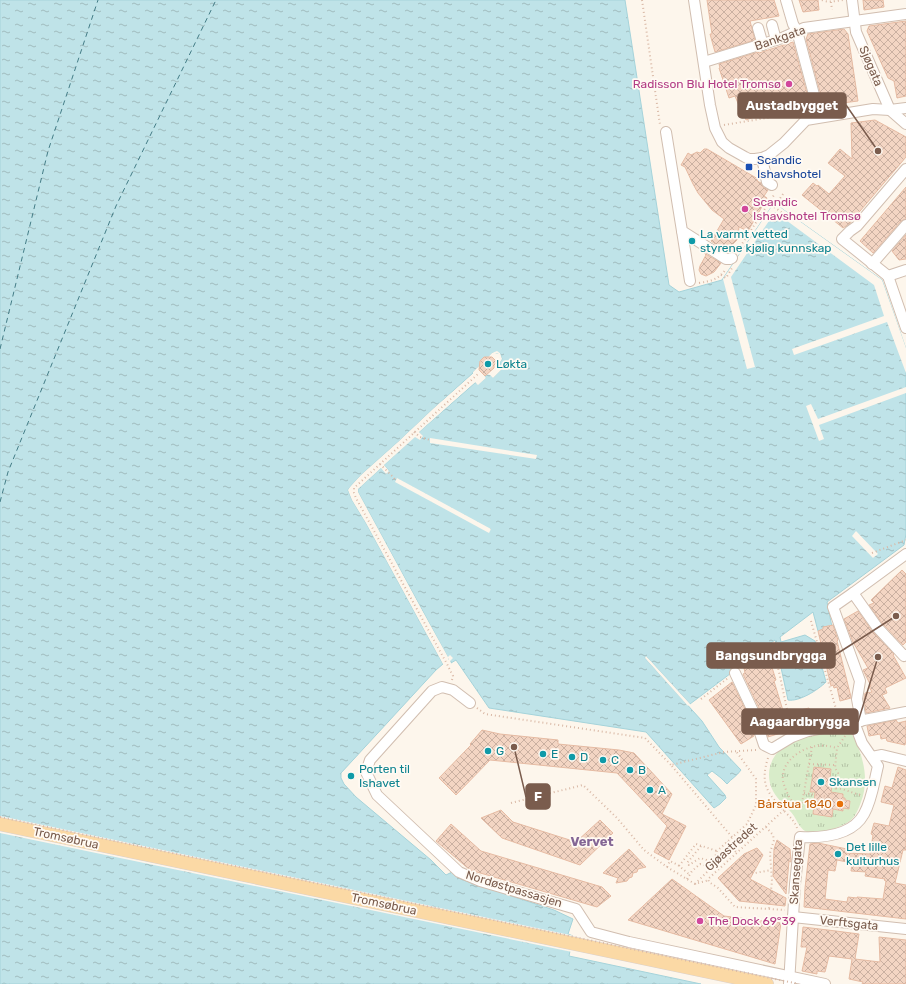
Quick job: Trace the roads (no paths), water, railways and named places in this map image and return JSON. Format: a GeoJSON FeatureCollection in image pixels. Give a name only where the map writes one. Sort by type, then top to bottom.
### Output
{"type":"FeatureCollection","features":[{"type":"Feature","properties":{"kind":"main road","name":"Tromsøbrua"},"geometry":{"type":"LineString","coordinates":[[0,824],[767,984]]}},
{"type":"Feature","properties":{"kind":"street"},"geometry":{"type":"LineString","coordinates":[[694,0],[714,126],[722,142],[729,148],[745,157],[749,159],[762,158],[775,151],[806,120],[873,109],[890,110],[906,108]]}},
{"type":"Feature","properties":{"kind":"street"},"geometry":{"type":"LineString","coordinates":[[786,0],[793,24],[797,31],[820,117]]}},
{"type":"Feature","properties":{"kind":"street","name":"Sjøgata"},"geometry":{"type":"LineString","coordinates":[[852,0],[856,32],[890,110],[906,124]]}},
{"type":"Feature","properties":{"kind":"street","name":"Bankgata"},"geometry":{"type":"LineString","coordinates":[[704,62],[763,45],[804,28],[906,14]]}},
{"type":"Feature","properties":{"kind":"street"},"geometry":{"type":"LineString","coordinates":[[772,25],[776,40]]}},
{"type":"Feature","properties":{"kind":"street"},"geometry":{"type":"LineString","coordinates":[[758,28],[763,45]]}},
{"type":"Feature","properties":{"kind":"street"},"geometry":{"type":"LineString","coordinates":[[664,130],[690,281]]}},
{"type":"Feature","properties":{"kind":"street"},"geometry":{"type":"LineString","coordinates":[[762,158],[772,186]]}},
{"type":"Feature","properties":{"kind":"street"},"geometry":{"type":"LineString","coordinates":[[906,170],[857,226],[850,231],[845,242],[888,276],[906,328]]}},
{"type":"Feature","properties":{"kind":"street"},"geometry":{"type":"LineString","coordinates":[[872,264],[906,225]]}},
{"type":"Feature","properties":{"kind":"street"},"geometry":{"type":"LineString","coordinates":[[682,231],[726,259],[730,260],[732,258]]}},
{"type":"Feature","properties":{"kind":"street"},"geometry":{"type":"LineString","coordinates":[[888,276],[906,270]]}},
{"type":"Feature","properties":{"kind":"street"},"geometry":{"type":"LineString","coordinates":[[906,554],[854,594],[832,607],[860,681],[857,699],[857,721],[862,743],[872,757],[882,755],[906,761]]}},
{"type":"Feature","properties":{"kind":"street"},"geometry":{"type":"LineString","coordinates":[[854,594],[877,627],[904,656],[906,655]]}},
{"type":"Feature","properties":{"kind":"street"},"geometry":{"type":"LineString","coordinates":[[735,673],[753,711],[764,745],[772,749],[792,737],[814,730],[906,712]]}},
{"type":"Feature","properties":{"kind":"street","name":"Nordøstpassasjen"},"geometry":{"type":"LineString","coordinates":[[470,703],[451,689],[442,687],[432,691],[370,760],[366,772],[377,795],[459,872],[480,881],[576,909],[591,932],[790,980],[822,984]]}},
{"type":"Feature","properties":{"kind":"street","name":"Skansegata"},"geometry":{"type":"LineString","coordinates":[[790,980],[793,914],[800,837],[824,837],[845,831],[857,824],[864,815],[878,766],[872,757]]}},
{"type":"Feature","properties":{"kind":"street","name":"Verftsgata"},"geometry":{"type":"LineString","coordinates":[[793,914],[906,929]]}},
{"type":"Feature","properties":{"kind":"water"},"geometry":{"type":"Polygon","coordinates":[[[0,0],[625,0],[669,285],[679,292],[722,280],[774,203],[882,280],[906,349],[906,534],[904,545],[827,602],[832,627],[818,631],[813,612],[780,637],[781,642],[805,635],[815,641],[826,682],[808,695],[797,699],[788,700],[775,640],[690,704],[646,656],[645,658],[702,721],[719,747],[741,770],[727,784],[712,771],[707,775],[726,798],[714,808],[646,732],[489,708],[456,660],[451,663],[358,492],[358,489],[381,468],[389,471],[384,465],[415,436],[420,439],[422,436],[419,432],[476,382],[478,384],[486,378],[483,374],[491,375],[493,378],[502,369],[500,366],[502,359],[500,353],[492,353],[473,373],[361,475],[348,490],[352,500],[443,664],[341,773],[341,778],[344,784],[356,797],[431,860],[446,875],[454,871],[463,880],[554,910],[573,919],[568,934],[573,936],[569,956],[701,984],[0,984],[0,0]]]}},
{"type":"Feature","properties":{"kind":"place","name":"Radisson Blu Hotel Tromsø"},"geometry":{"type":"Point","coordinates":[789,84]}},
{"type":"Feature","properties":{"kind":"place","name":"Austadbygget"},"geometry":{"type":"Point","coordinates":[878,151]}},
{"type":"Feature","properties":{"kind":"place","name":"Scandic Ishavshotel"},"geometry":{"type":"Point","coordinates":[749,167]}},
{"type":"Feature","properties":{"kind":"place","name":"Scandic Ishavshotel Tromsø"},"geometry":{"type":"Point","coordinates":[745,209]}},
{"type":"Feature","properties":{"kind":"place","name":"La varmt vetted styrene kjølig kunnskap"},"geometry":{"type":"Point","coordinates":[692,241]}},
{"type":"Feature","properties":{"kind":"place","name":"Løkta"},"geometry":{"type":"Point","coordinates":[488,364]}},
{"type":"Feature","properties":{"kind":"place","name":"Bangsundbrygga"},"geometry":{"type":"Point","coordinates":[896,616]}},
{"type":"Feature","properties":{"kind":"place","name":"Aagaardbrygga"},"geometry":{"type":"Point","coordinates":[878,657]}},
{"type":"Feature","properties":{"kind":"place","name":"F"},"geometry":{"type":"Point","coordinates":[514,747]}},
{"type":"Feature","properties":{"kind":"place","name":"G"},"geometry":{"type":"Point","coordinates":[488,751]}},
{"type":"Feature","properties":{"kind":"place","name":"E"},"geometry":{"type":"Point","coordinates":[543,754]}},
{"type":"Feature","properties":{"kind":"place","name":"D"},"geometry":{"type":"Point","coordinates":[572,757]}},
{"type":"Feature","properties":{"kind":"place","name":"C"},"geometry":{"type":"Point","coordinates":[603,760]}},
{"type":"Feature","properties":{"kind":"place","name":"B"},"geometry":{"type":"Point","coordinates":[630,770]}},
{"type":"Feature","properties":{"kind":"place","name":"Porten til Ishavet"},"geometry":{"type":"Point","coordinates":[351,776]}},
{"type":"Feature","properties":{"kind":"place","name":"Skansen"},"geometry":{"type":"Point","coordinates":[821,782]}},
{"type":"Feature","properties":{"kind":"place","name":"A"},"geometry":{"type":"Point","coordinates":[650,790]}},
{"type":"Feature","properties":{"kind":"place","name":"Bårstua 1840"},"geometry":{"type":"Point","coordinates":[840,804]}},
{"type":"Feature","properties":{"kind":"place","name":"Det lille kulturhus"},"geometry":{"type":"Point","coordinates":[838,854]}},
{"type":"Feature","properties":{"kind":"place","name":"The Dock 69°39"},"geometry":{"type":"Point","coordinates":[700,921]}},
{"type":"Feature","properties":{"kind":"district","name":"Vervet"},"geometry":{"type":"Point","coordinates":[592,841]}}]}
